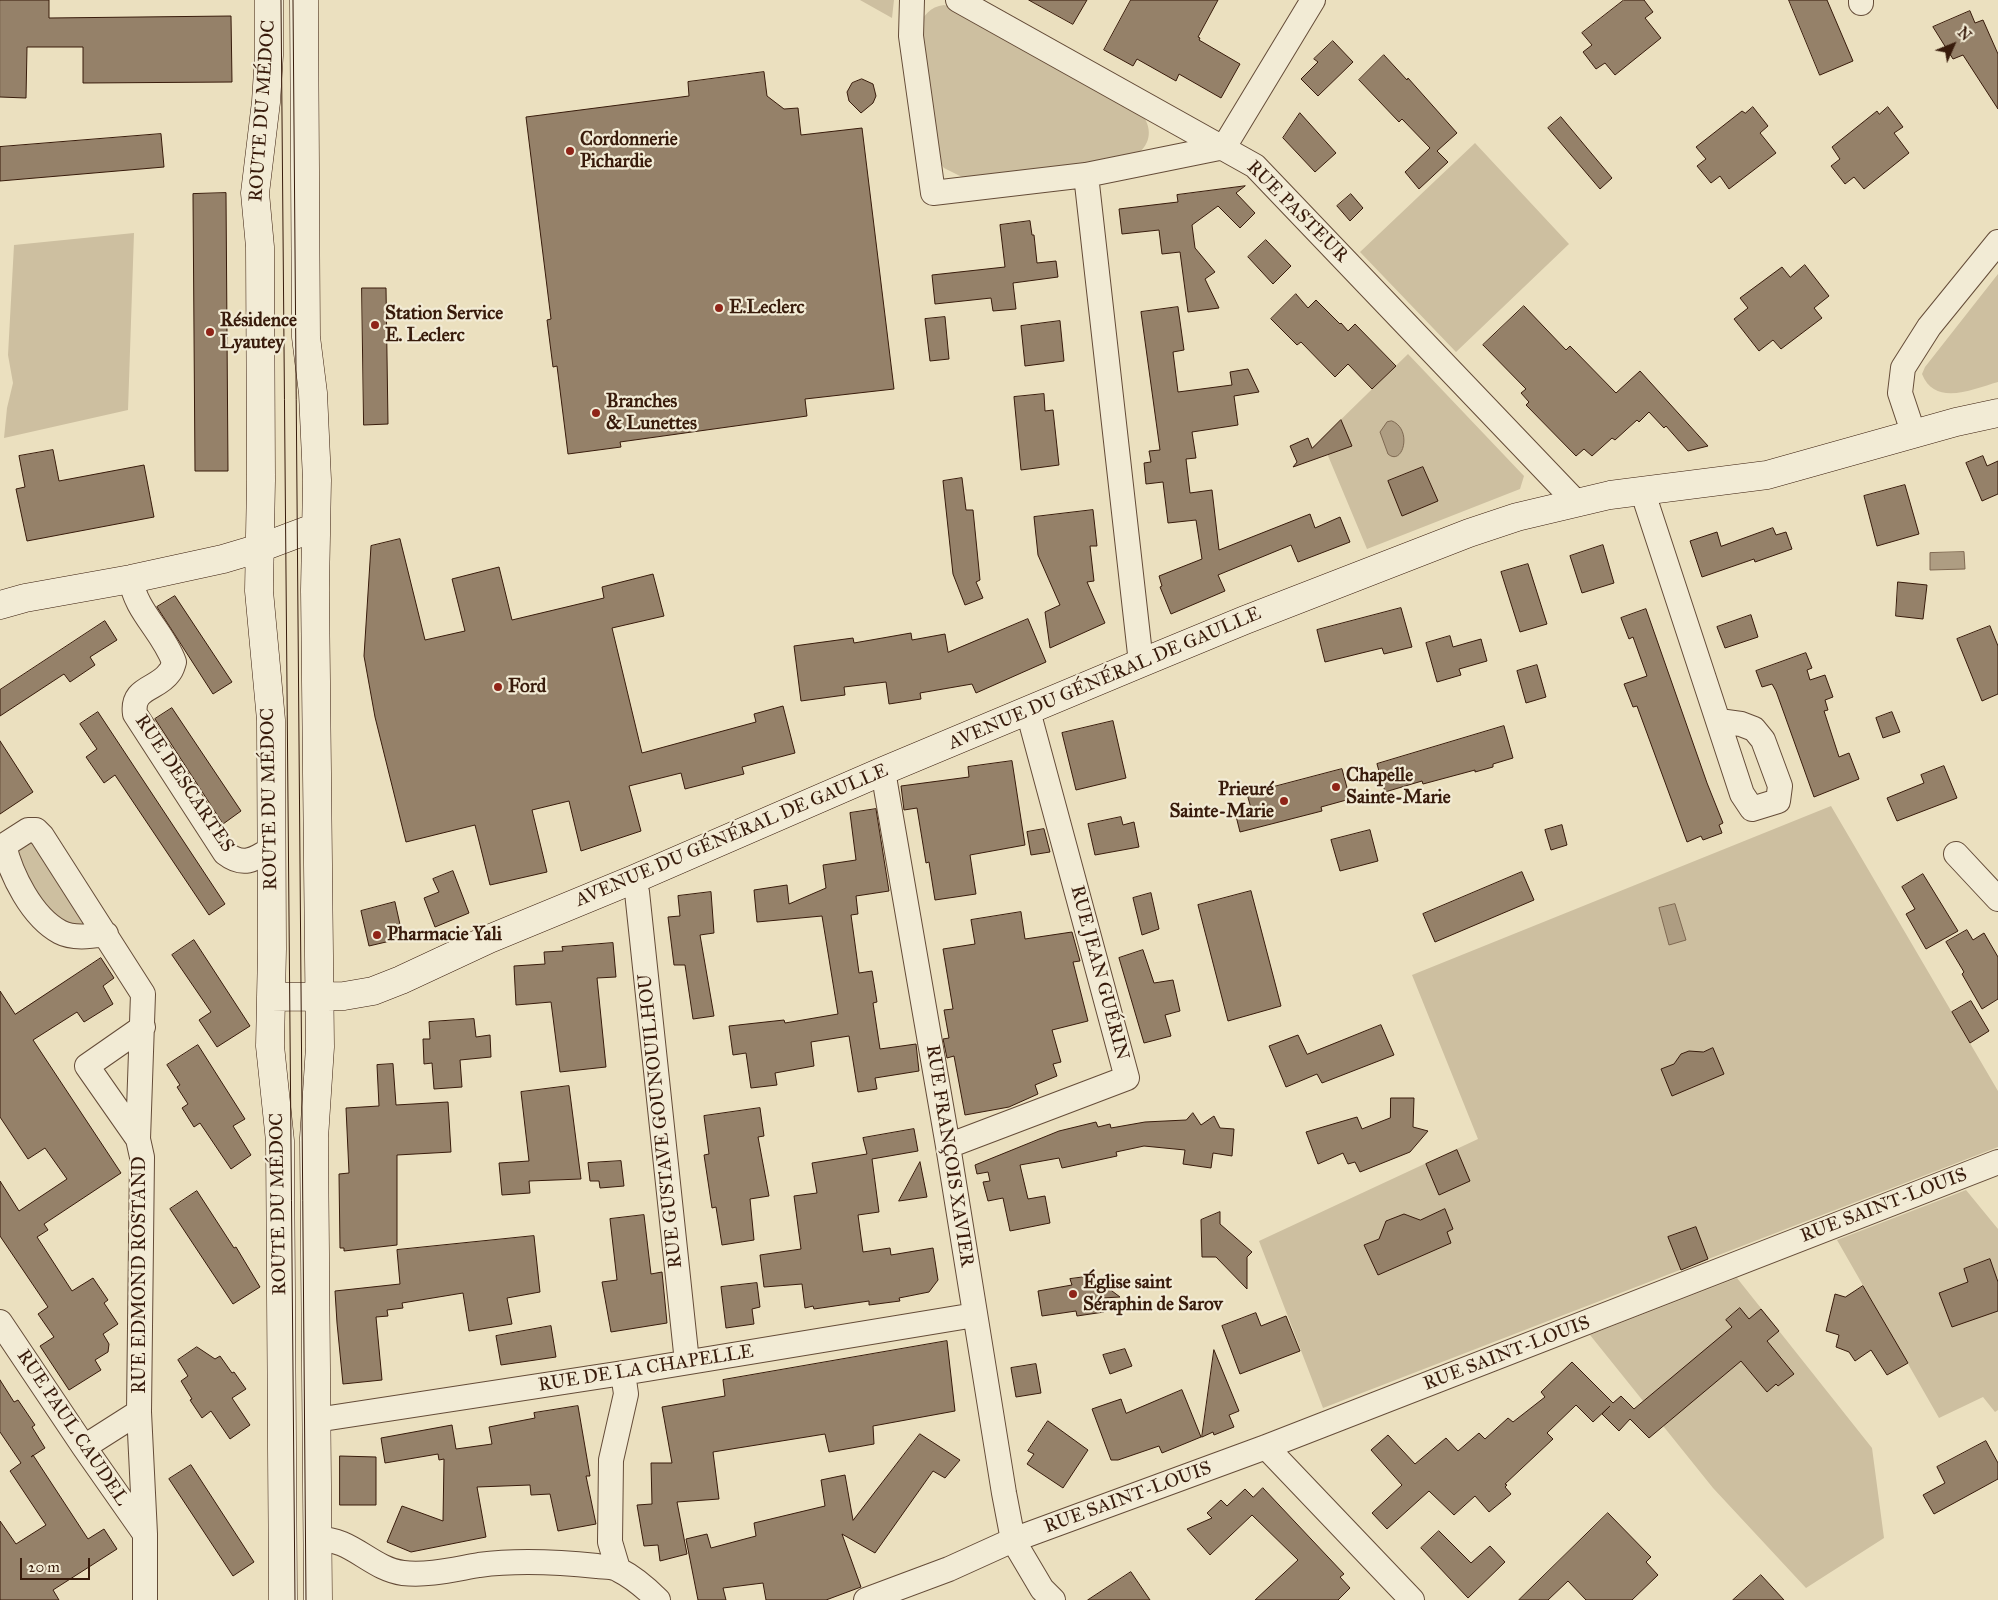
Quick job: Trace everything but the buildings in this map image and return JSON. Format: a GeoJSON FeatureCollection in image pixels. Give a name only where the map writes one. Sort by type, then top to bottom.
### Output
{"type":"FeatureCollection","features":[{"type":"Feature","properties":{"kind":"main road","name":"ROUTE DU MÉDOC"},"geometry":{"type":"LineString","coordinates":[[269,0],[270,54],[255,194],[260,247],[259,591],[271,720],[272,998],[270,1046],[280,1141],[283,1600]]}},
{"type":"Feature","properties":{"kind":"main road","name":"ROUTE DU MÉDOC"},"geometry":{"type":"LineString","coordinates":[[304,0],[306,337],[313,393],[317,480],[315,590],[320,1047],[314,1138],[318,1600]]}},
{"type":"Feature","properties":{"kind":"main road","name":"AVENUE DU GÉNÉRAL DE GAULLE"},"geometry":{"type":"LineString","coordinates":[[272,998],[344,996],[380,988],[497,936],[1028,710],[1245,620],[1469,533],[1517,517],[1576,502],[1642,490],[1767,475],[1956,422],[1998,413]]}},
{"type":"Feature","properties":{"kind":"main road"},"geometry":{"type":"LineString","coordinates":[[0,605],[25,598],[131,579],[223,559],[260,548],[316,527]]}},
{"type":"Feature","properties":{"kind":"street"},"geometry":{"type":"LineString","coordinates":[[912,0],[911,36],[933,193],[1086,175],[1224,147],[1312,0]]}},
{"type":"Feature","properties":{"kind":"street","name":"RUE PASTEUR"},"geometry":{"type":"LineString","coordinates":[[958,0],[1255,166],[1576,502]]}},
{"type":"Feature","properties":{"kind":"street"},"geometry":{"type":"LineString","coordinates":[[1086,175],[1141,663]]}},
{"type":"Feature","properties":{"kind":"street"},"geometry":{"type":"LineString","coordinates":[[1914,435],[1900,393],[1903,368],[1929,327],[1998,242]]}},
{"type":"Feature","properties":{"kind":"street"},"geometry":{"type":"LineString","coordinates":[[1642,490],[1719,721]]}},
{"type":"Feature","properties":{"kind":"street","name":"RUE DESCARTES"},"geometry":{"type":"LineString","coordinates":[[131,579],[135,598],[170,650],[174,662],[169,674],[137,697],[134,705],[135,714],[225,853],[232,858],[248,861],[271,849]]}},
{"type":"Feature","properties":{"kind":"street","name":"RUE JEAN GUÉRIN"},"geometry":{"type":"LineString","coordinates":[[948,1146],[1128,1078],[1028,710]]}},
{"type":"Feature","properties":{"kind":"street","name":"RUE FRANÇOIS XAVIER"},"geometry":{"type":"LineString","coordinates":[[883,771],[948,1146],[1004,1493],[1014,1540],[1042,1589],[1053,1600]]}},
{"type":"Feature","properties":{"kind":"street","name":"RUE EDMOND ROSTAND"},"geometry":{"type":"LineString","coordinates":[[2,846],[28,830],[36,830],[42,836],[143,994],[138,1139],[142,1157],[139,1412],[145,1534],[145,1600]]}},
{"type":"Feature","properties":{"kind":"street"},"geometry":{"type":"LineString","coordinates":[[2,846],[18,882],[34,911],[60,933],[87,937],[106,934]]}},
{"type":"Feature","properties":{"kind":"street"},"geometry":{"type":"LineString","coordinates":[[1956,854],[1998,899]]}},
{"type":"Feature","properties":{"kind":"street","name":"RUE GUSTAVE GOUNOUILHOU"},"geometry":{"type":"LineString","coordinates":[[632,880],[637,892],[687,1362]]}},
{"type":"Feature","properties":{"kind":"street","name":"RUE EDMOND ROSTAND"},"geometry":{"type":"LineString","coordinates":[[138,1139],[87,1066],[143,1027]]}},
{"type":"Feature","properties":{"kind":"street","name":"RUE SAINT-LOUIS"},"geometry":{"type":"LineString","coordinates":[[866,1600],[948,1569],[1014,1540],[1266,1447],[1998,1162]]}},
{"type":"Feature","properties":{"kind":"street","name":"RUE DE LA CHAPELLE"},"geometry":{"type":"LineString","coordinates":[[316,1420],[623,1373],[975,1315]]}},
{"type":"Feature","properties":{"kind":"street","name":"RUE PAUL CAUDEL"},"geometry":{"type":"LineString","coordinates":[[0,1322],[84,1448],[145,1534]]}},
{"type":"Feature","properties":{"kind":"street"},"geometry":{"type":"LineString","coordinates":[[618,1569],[610,1542],[611,1460],[626,1394],[623,1373]]}},
{"type":"Feature","properties":{"kind":"street","name":"RUE EDMOND ROSTAND"},"geometry":{"type":"LineString","coordinates":[[84,1448],[139,1412]]}},
{"type":"Feature","properties":{"kind":"street"},"geometry":{"type":"LineString","coordinates":[[1266,1447],[1412,1600]]}},
{"type":"Feature","properties":{"kind":"street"},"geometry":{"type":"LineString","coordinates":[[316,1539],[328,1538],[341,1542],[388,1569],[403,1573],[422,1573],[499,1563],[582,1565],[618,1569],[658,1600]]}},
{"type":"Feature","properties":{"kind":"shaded area"},"geometry":{"type":"Polygon","coordinates":[[[860,0],[894,0],[892,18],[860,0]]]}},
{"type":"Feature","properties":{"kind":"shaded area"},"geometry":{"type":"Polygon","coordinates":[[[944,5],[951,7],[1144,117],[1149,129],[1148,140],[1145,146],[1131,158],[962,177],[944,168],[936,158],[919,28],[928,12],[944,5]]]}},
{"type":"Feature","properties":{"kind":"shaded area"},"geometry":{"type":"Polygon","coordinates":[[[1475,143],[1569,244],[1456,352],[1360,252],[1475,143]]]}},
{"type":"Feature","properties":{"kind":"shaded area"},"geometry":{"type":"Polygon","coordinates":[[[134,233],[128,410],[4,438],[7,408],[13,383],[8,355],[14,245],[134,233]]]}},
{"type":"Feature","properties":{"kind":"shaded area"},"geometry":{"type":"Polygon","coordinates":[[[1998,274],[1998,382],[1956,393],[1945,393],[1936,390],[1928,384],[1922,374],[1925,367],[1998,274]]]}},
{"type":"Feature","properties":{"kind":"shaded area"},"geometry":{"type":"Polygon","coordinates":[[[1408,354],[1524,476],[1520,489],[1367,549],[1321,439],[1408,354]]]}},
{"type":"Feature","properties":{"kind":"shaded area"},"geometry":{"type":"Polygon","coordinates":[[[1392,421],[1398,425],[1404,438],[1404,445],[1401,451],[1393,457],[1388,454],[1380,432],[1387,422],[1392,421]]]}},
{"type":"Feature","properties":{"kind":"shaded area"},"geometry":{"type":"Polygon","coordinates":[[[1964,552],[1965,569],[1930,570],[1930,553],[1964,552]]]}},
{"type":"Feature","properties":{"kind":"shaded area"},"geometry":{"type":"Polygon","coordinates":[[[1831,806],[1998,1091],[1998,1147],[1323,1408],[1259,1241],[1478,1139],[1412,975],[1831,806]]]}},
{"type":"Feature","properties":{"kind":"shaded area"},"geometry":{"type":"Polygon","coordinates":[[[31,840],[84,921],[77,929],[56,918],[43,905],[30,886],[21,865],[18,847],[31,840]]]}},
{"type":"Feature","properties":{"kind":"shaded area"},"geometry":{"type":"Polygon","coordinates":[[[1675,904],[1686,940],[1669,945],[1659,908],[1675,904]]]}},
{"type":"Feature","properties":{"kind":"shaded area"},"geometry":{"type":"Polygon","coordinates":[[[1966,1190],[1998,1229],[1998,1410],[1995,1412],[1983,1397],[1939,1418],[1837,1240],[1966,1190]]]}},
{"type":"Feature","properties":{"kind":"shaded area"},"geometry":{"type":"Polygon","coordinates":[[[1737,1278],[1872,1448],[1884,1538],[1806,1588],[1713,1488],[1590,1335],[1737,1278]]]}},
{"type":"Feature","properties":{"kind":"tram line"},"geometry":{"type":"LineString","coordinates":[[281,0],[295,1600]]}},
{"type":"Feature","properties":{"kind":"tram line"},"geometry":{"type":"LineString","coordinates":[[293,0],[306,1600]]}},
{"type":"Feature","properties":{"kind":"place","name":"Cordonnerie Pichardie"},"geometry":{"type":"Point","coordinates":[570,151]}},
{"type":"Feature","properties":{"kind":"place","name":"E.Leclerc"},"geometry":{"type":"Point","coordinates":[719,308]}},
{"type":"Feature","properties":{"kind":"place","name":"Station Service E. Leclerc"},"geometry":{"type":"Point","coordinates":[375,325]}},
{"type":"Feature","properties":{"kind":"place","name":"Résidence Lyautey"},"geometry":{"type":"Point","coordinates":[210,332]}},
{"type":"Feature","properties":{"kind":"place","name":"Branches & Lunettes"},"geometry":{"type":"Point","coordinates":[596,413]}},
{"type":"Feature","properties":{"kind":"place","name":"Ford"},"geometry":{"type":"Point","coordinates":[498,687]}},
{"type":"Feature","properties":{"kind":"place","name":"Chapelle Sainte-Marie"},"geometry":{"type":"Point","coordinates":[1336,787]}},
{"type":"Feature","properties":{"kind":"place","name":"Prieuré Sainte-Marie"},"geometry":{"type":"Point","coordinates":[1284,801]}},
{"type":"Feature","properties":{"kind":"place","name":"Pharmacie Yali"},"geometry":{"type":"Point","coordinates":[377,935]}},
{"type":"Feature","properties":{"kind":"place","name":"Église saint Séraphin de Sarov"},"geometry":{"type":"Point","coordinates":[1073,1294]}}]}
